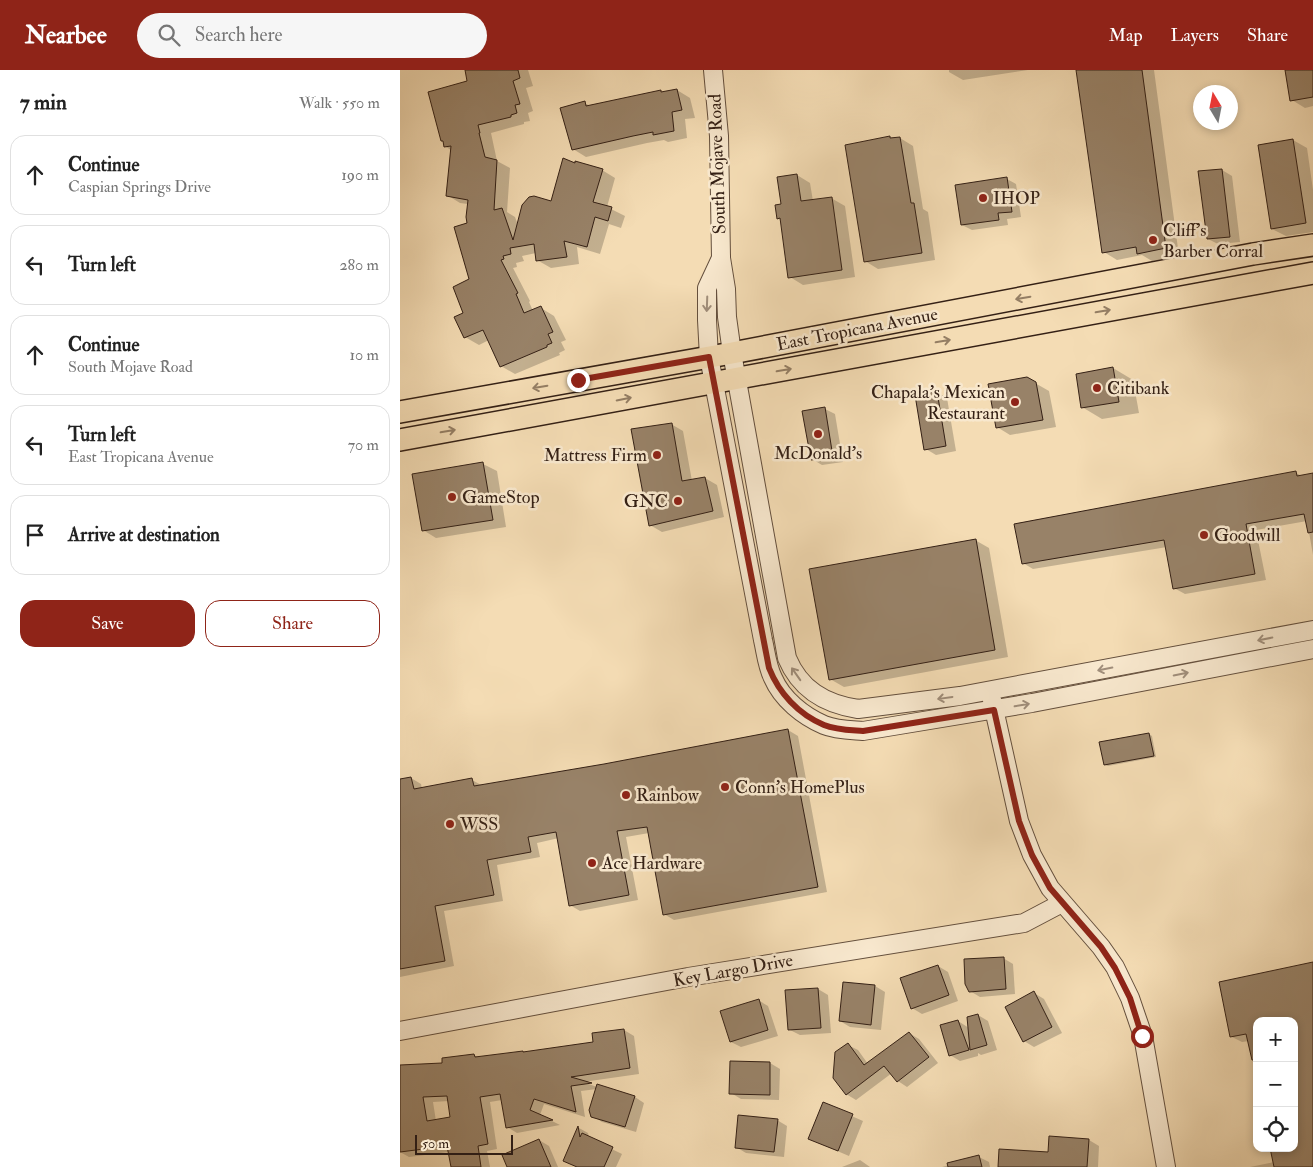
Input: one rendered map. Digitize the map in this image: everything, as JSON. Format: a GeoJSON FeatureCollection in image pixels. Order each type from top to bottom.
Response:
{"type":"FeatureCollection","features":[{"type":"Feature","properties":{"kind":"main road","name":"East Tropicana Avenue"},"geometry":{"type":"LineString","coordinates":[[400,412],[732,353],[1253,254],[1313,245]]}},
{"type":"Feature","properties":{"kind":"main road","name":"East Tropicana Avenue"},"geometry":{"type":"LineString","coordinates":[[400,440],[1313,273]]}},
{"type":"Feature","properties":{"kind":"main road"},"geometry":{"type":"LineString","coordinates":[[973,335],[976,329],[984,324],[1076,300],[1087,294],[1094,285]]}},
{"type":"Feature","properties":{"kind":"main road"},"geometry":{"type":"LineString","coordinates":[[400,421],[439,405]]}},
{"type":"Feature","properties":{"kind":"street","name":"South Mojave Road"},"geometry":{"type":"LineString","coordinates":[[712,70],[719,136],[721,258],[732,353],[787,658],[793,672],[807,688],[825,699],[845,707],[858,709],[960,696],[1313,630]]}},
{"type":"Feature","properties":{"kind":"street","name":"South Mojave Road"},"geometry":{"type":"LineString","coordinates":[[721,258],[708,288],[709,357],[769,668],[774,680],[791,704],[825,726],[842,730],[863,731],[994,710],[1313,649]]}},
{"type":"Feature","properties":{"kind":"street"},"geometry":{"type":"LineString","coordinates":[[990,690],[1019,821],[1032,855],[1050,888],[1101,947],[1115,968],[1130,998],[1142,1036],[1166,1167]]}},
{"type":"Feature","properties":{"kind":"street","name":"Key Largo Drive"},"geometry":{"type":"LineString","coordinates":[[400,1031],[688,976],[1024,923],[1062,903]]}},
{"type":"Feature","properties":{"kind":"building"},"geometry":{"type":"Polygon","coordinates":[[[465,70],[518,70],[520,78],[513,81],[520,104],[515,105],[517,113],[511,115],[511,117],[478,125],[485,157],[497,160],[494,210],[502,208],[513,240],[522,205],[529,197],[534,196],[551,201],[563,158],[575,163],[575,161],[603,169],[593,202],[612,207],[608,221],[595,217],[587,247],[564,241],[567,257],[536,261],[534,244],[510,248],[511,254],[503,256],[504,259],[501,260],[518,293],[516,294],[524,313],[541,306],[553,332],[548,334],[552,343],[547,345],[547,347],[500,367],[483,330],[464,338],[454,317],[463,313],[453,287],[469,279],[454,227],[467,223],[468,200],[446,196],[451,146],[444,147],[443,141],[441,141],[428,92],[467,81],[465,70]]]}},
{"type":"Feature","properties":{"kind":"building"},"geometry":{"type":"Polygon","coordinates":[[[1076,70],[1142,70],[1166,248],[1137,254],[1136,247],[1102,253],[1076,70]]]}},
{"type":"Feature","properties":{"kind":"building"},"geometry":{"type":"Polygon","coordinates":[[[1285,70],[1313,70],[1313,97],[1290,101],[1285,70]]]}},
{"type":"Feature","properties":{"kind":"building"},"geometry":{"type":"Polygon","coordinates":[[[677,89],[682,110],[672,112],[674,131],[653,135],[653,132],[572,150],[560,108],[585,101],[586,106],[661,90],[661,92],[677,89]]]}},
{"type":"Feature","properties":{"kind":"building"},"geometry":{"type":"Polygon","coordinates":[[[890,136],[890,138],[900,137],[922,253],[864,262],[845,145],[890,136]]]}},
{"type":"Feature","properties":{"kind":"building"},"geometry":{"type":"Polygon","coordinates":[[[1293,139],[1306,223],[1271,229],[1258,145],[1293,139]]]}},
{"type":"Feature","properties":{"kind":"building"},"geometry":{"type":"Polygon","coordinates":[[[1222,169],[1230,237],[1207,239],[1198,171],[1222,169]]]}},
{"type":"Feature","properties":{"kind":"building"},"geometry":{"type":"Polygon","coordinates":[[[797,174],[801,201],[832,197],[842,270],[788,278],[780,218],[777,219],[775,205],[781,204],[777,177],[797,174]]]}},
{"type":"Feature","properties":{"kind":"building","name":"IHOP"},"geometry":{"type":"Polygon","coordinates":[[[1007,177],[1012,212],[998,213],[999,220],[961,225],[955,185],[1007,177]]]}},
{"type":"Feature","properties":{"kind":"building","name":"Citibank"},"geometry":{"type":"Polygon","coordinates":[[[1113,367],[1119,402],[1081,408],[1076,374],[1113,367]]]}},
{"type":"Feature","properties":{"kind":"building","name":"Chapala's Mexican Restaurant"},"geometry":{"type":"Polygon","coordinates":[[[1027,377],[1036,382],[1043,420],[996,428],[988,384],[1027,377]]]}},
{"type":"Feature","properties":{"kind":"building"},"geometry":{"type":"Polygon","coordinates":[[[937,391],[946,446],[924,450],[915,395],[937,391]]]}},
{"type":"Feature","properties":{"kind":"building","name":"McDonald's"},"geometry":{"type":"Polygon","coordinates":[[[825,407],[833,457],[811,460],[802,411],[825,407]]]}},
{"type":"Feature","properties":{"kind":"building"},"geometry":{"type":"Polygon","coordinates":[[[672,423],[682,481],[705,477],[713,511],[649,526],[631,429],[672,423]]]}},
{"type":"Feature","properties":{"kind":"building","name":"GameStop"},"geometry":{"type":"Polygon","coordinates":[[[483,462],[493,520],[422,531],[412,474],[483,462]]]}},
{"type":"Feature","properties":{"kind":"building"},"geometry":{"type":"Polygon","coordinates":[[[1296,471],[1297,476],[1313,473],[1313,532],[1308,533],[1304,514],[1246,524],[1255,574],[1173,589],[1164,540],[1022,564],[1014,524],[1296,471]]]}},
{"type":"Feature","properties":{"kind":"building"},"geometry":{"type":"Polygon","coordinates":[[[976,539],[995,650],[829,680],[809,569],[976,539]]]}},
{"type":"Feature","properties":{"kind":"building"},"geometry":{"type":"Polygon","coordinates":[[[788,729],[818,887],[663,915],[647,827],[617,831],[629,895],[569,906],[556,832],[528,837],[531,852],[487,860],[494,895],[435,906],[445,961],[400,969],[400,779],[411,777],[414,789],[472,778],[474,786],[604,764],[788,729]]]}},
{"type":"Feature","properties":{"kind":"building"},"geometry":{"type":"Polygon","coordinates":[[[1149,733],[1154,756],[1104,765],[1099,742],[1149,733]]]}},
{"type":"Feature","properties":{"kind":"building"},"geometry":{"type":"Polygon","coordinates":[[[1004,957],[1006,989],[969,992],[965,984],[964,959],[1004,957]]]}},
{"type":"Feature","properties":{"kind":"building"},"geometry":{"type":"Polygon","coordinates":[[[1313,962],[1313,1167],[1274,1167],[1271,1152],[1298,1152],[1298,1017],[1253,1017],[1252,1060],[1246,1034],[1230,1037],[1219,982],[1313,962]]]}},
{"type":"Feature","properties":{"kind":"building"},"geometry":{"type":"Polygon","coordinates":[[[938,965],[949,995],[911,1009],[900,978],[938,965]]]}},
{"type":"Feature","properties":{"kind":"building"},"geometry":{"type":"Polygon","coordinates":[[[843,982],[875,985],[871,1025],[839,1021],[843,982]]]}},
{"type":"Feature","properties":{"kind":"building"},"geometry":{"type":"Polygon","coordinates":[[[818,988],[821,1028],[788,1030],[785,990],[818,988]]]}},
{"type":"Feature","properties":{"kind":"building"},"geometry":{"type":"Polygon","coordinates":[[[1034,991],[1052,1027],[1023,1042],[1005,1007],[1034,991]]]}},
{"type":"Feature","properties":{"kind":"building"},"geometry":{"type":"Polygon","coordinates":[[[759,999],[768,1030],[730,1042],[720,1011],[759,999]]]}},
{"type":"Feature","properties":{"kind":"building"},"geometry":{"type":"Polygon","coordinates":[[[978,1014],[987,1045],[970,1050],[967,1017],[978,1014]]]}},
{"type":"Feature","properties":{"kind":"building"},"geometry":{"type":"Polygon","coordinates":[[[958,1020],[969,1050],[949,1056],[940,1025],[958,1020]]]}},
{"type":"Feature","properties":{"kind":"building"},"geometry":{"type":"Polygon","coordinates":[[[624,1029],[630,1068],[571,1077],[592,1083],[571,1086],[576,1112],[534,1099],[530,1110],[553,1120],[506,1128],[500,1094],[480,1097],[488,1144],[478,1146],[481,1167],[451,1167],[447,1146],[400,1152],[400,1065],[442,1063],[442,1058],[474,1054],[475,1057],[523,1052],[593,1042],[592,1033],[624,1029]],[[447,1096],[423,1097],[427,1121],[450,1117],[447,1096]]]}},
{"type":"Feature","properties":{"kind":"building"},"geometry":{"type":"Polygon","coordinates":[[[909,1032],[929,1057],[897,1082],[884,1066],[846,1095],[833,1078],[835,1052],[848,1043],[864,1065],[909,1032]]]}},
{"type":"Feature","properties":{"kind":"building"},"geometry":{"type":"Polygon","coordinates":[[[730,1061],[770,1062],[770,1095],[729,1094],[730,1061]]]}},
{"type":"Feature","properties":{"kind":"building"},"geometry":{"type":"Polygon","coordinates":[[[597,1084],[635,1096],[625,1127],[591,1117],[589,1110],[597,1084]]]}},
{"type":"Feature","properties":{"kind":"building"},"geometry":{"type":"Polygon","coordinates":[[[823,1102],[853,1114],[838,1151],[808,1139],[823,1102]]]}},
{"type":"Feature","properties":{"kind":"building"},"geometry":{"type":"Polygon","coordinates":[[[738,1115],[778,1119],[774,1152],[735,1148],[738,1115]]]}},
{"type":"Feature","properties":{"kind":"building"},"geometry":{"type":"Polygon","coordinates":[[[578,1126],[580,1137],[582,1133],[613,1147],[604,1167],[577,1167],[563,1161],[578,1126]]]}},
{"type":"Feature","properties":{"kind":"building"},"geometry":{"type":"Polygon","coordinates":[[[1049,1136],[1089,1139],[1087,1167],[998,1167],[999,1149],[1048,1152],[1049,1136]]]}},
{"type":"Feature","properties":{"kind":"building"},"geometry":{"type":"Polygon","coordinates":[[[539,1139],[551,1167],[507,1167],[502,1155],[539,1139]]]}},
{"type":"Feature","properties":{"kind":"building"},"geometry":{"type":"Polygon","coordinates":[[[979,1155],[982,1167],[948,1167],[947,1163],[979,1155]]]}},
{"type":"Feature","properties":{"kind":"place","name":"IHOP"},"geometry":{"type":"Point","coordinates":[983,198]}},
{"type":"Feature","properties":{"kind":"place","name":"Cliff's Barber Corral"},"geometry":{"type":"Point","coordinates":[1153,240]}},
{"type":"Feature","properties":{"kind":"place","name":"Citibank"},"geometry":{"type":"Point","coordinates":[1097,388]}},
{"type":"Feature","properties":{"kind":"place","name":"Chapala's Mexican Restaurant"},"geometry":{"type":"Point","coordinates":[1015,402]}},
{"type":"Feature","properties":{"kind":"place","name":"McDonald's"},"geometry":{"type":"Point","coordinates":[818,434]}},
{"type":"Feature","properties":{"kind":"place","name":"Mattress Firm"},"geometry":{"type":"Point","coordinates":[657,455]}},
{"type":"Feature","properties":{"kind":"place","name":"GameStop"},"geometry":{"type":"Point","coordinates":[452,497]}},
{"type":"Feature","properties":{"kind":"place","name":"GNC"},"geometry":{"type":"Point","coordinates":[678,501]}},
{"type":"Feature","properties":{"kind":"place","name":"Goodwill"},"geometry":{"type":"Point","coordinates":[1204,535]}},
{"type":"Feature","properties":{"kind":"place","name":"Conn's HomePlus"},"geometry":{"type":"Point","coordinates":[725,787]}},
{"type":"Feature","properties":{"kind":"place","name":"Rainbow"},"geometry":{"type":"Point","coordinates":[626,795]}},
{"type":"Feature","properties":{"kind":"place","name":"WSS"},"geometry":{"type":"Point","coordinates":[450,824]}},
{"type":"Feature","properties":{"kind":"place","name":"Ace Hardware"},"geometry":{"type":"Point","coordinates":[592,863]}},
{"type":"Feature","properties":{"kind":"route"},"geometry":{"type":"LineString","coordinates":[[578,380],[709,357],[769,668],[774,680],[791,704],[825,726],[842,730],[863,731],[994,710],[1019,821],[1032,855],[1050,888],[1101,947],[1115,968],[1130,998],[1142,1036]]}}]}
